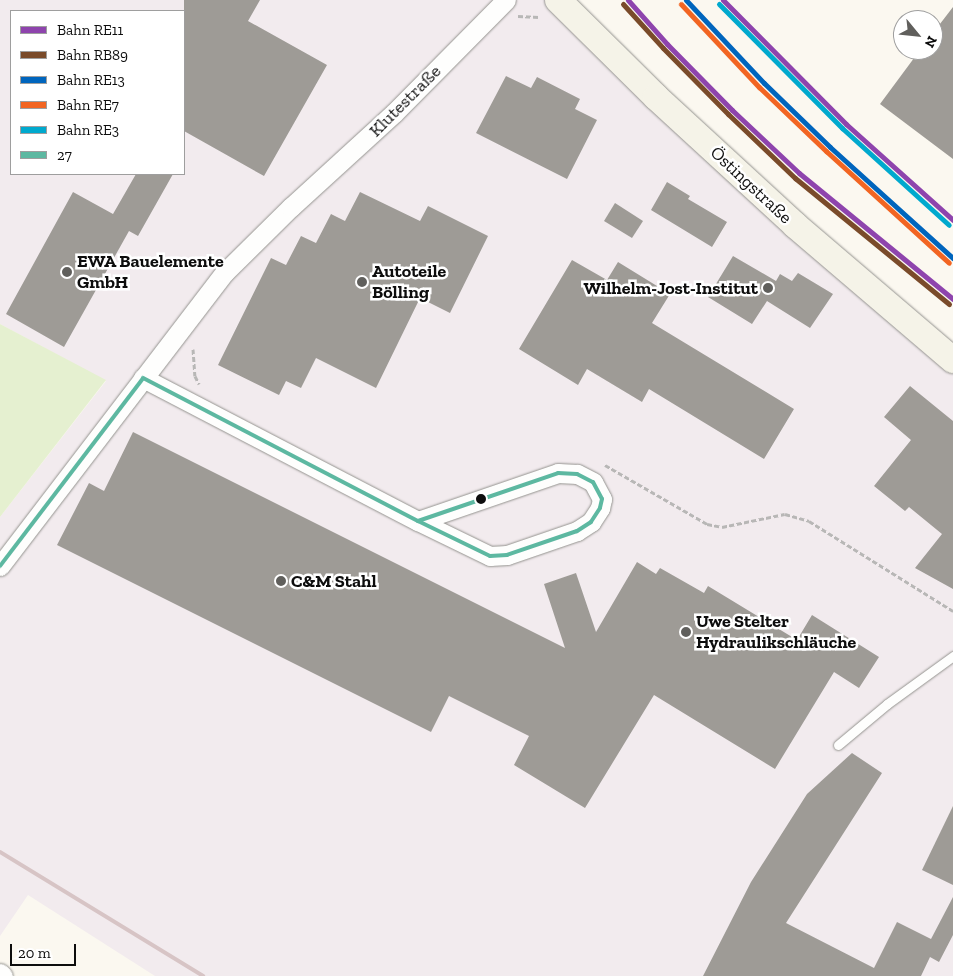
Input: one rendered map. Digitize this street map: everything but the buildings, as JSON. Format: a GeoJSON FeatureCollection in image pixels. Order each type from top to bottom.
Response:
{"type":"FeatureCollection","features":[{"type":"Feature","properties":{"kind":"street","name":"Klutestraße"},"geometry":{"type":"LineString","coordinates":[[0,566],[225,272],[291,207],[394,113],[506,0]]}},
{"type":"Feature","properties":{"kind":"street","name":"Östingstraße"},"geometry":{"type":"LineString","coordinates":[[558,0],[656,96],[795,226],[953,360]]}},
{"type":"Feature","properties":{"kind":"street"},"geometry":{"type":"LineString","coordinates":[[142,378],[418,521],[490,556],[507,555],[577,531],[591,522],[600,508],[602,499],[593,482],[578,474],[558,473],[418,521]]}},
{"type":"Feature","properties":{"kind":"street"},"geometry":{"type":"LineString","coordinates":[[0,973],[3,976]]}},
{"type":"Feature","properties":{"kind":"lane"},"geometry":{"type":"LineString","coordinates":[[838,745],[886,704],[953,656]]}},
{"type":"Feature","properties":{"kind":"shaded area"},"geometry":{"type":"Polygon","coordinates":[[[0,0],[551,0],[953,364],[953,976],[155,976],[28,895],[0,936],[0,517],[106,381],[0,324],[0,0]]]}},
{"type":"Feature","properties":{"kind":"green space"},"geometry":{"type":"Polygon","coordinates":[[[0,324],[106,380],[0,517],[0,324]]]}},
{"type":"Feature","properties":{"kind":"railway"},"geometry":{"type":"LineString","coordinates":[[0,852],[203,976]]}},
{"type":"Feature","properties":{"kind":"rail line","name":"RE11"},"geometry":{"type":"LineString","coordinates":[[628,0],[667,44],[732,110],[799,173],[953,299]]}},
{"type":"Feature","properties":{"kind":"rail line","name":"RE13"},"geometry":{"type":"LineString","coordinates":[[686,0],[764,83],[830,147],[953,258]]}},
{"type":"Feature","properties":{"kind":"rail line","name":"RE11"},"geometry":{"type":"LineString","coordinates":[[723,0],[846,124],[953,220]]}},
{"type":"Feature","properties":{"kind":"rail line","name":"RB89"},"geometry":{"type":"LineString","coordinates":[[623,4],[728,114],[795,178],[949,304]]}},
{"type":"Feature","properties":{"kind":"rail line","name":"RE7"},"geometry":{"type":"LineString","coordinates":[[681,4],[759,87],[949,263]]}},
{"type":"Feature","properties":{"kind":"rail line","name":"RE3"},"geometry":{"type":"LineString","coordinates":[[719,4],[842,128],[949,225]]}},
{"type":"Feature","properties":{"kind":"transit line","name":"27"},"geometry":{"type":"LineString","coordinates":[[143,378],[418,521]]}},
{"type":"Feature","properties":{"kind":"transit line","name":"27"},"geometry":{"type":"LineString","coordinates":[[0,566],[143,378]]}},
{"type":"Feature","properties":{"kind":"transit line","name":"27"},"geometry":{"type":"LineString","coordinates":[[558,473],[577,474],[593,482],[602,499],[600,508],[591,522],[577,531],[507,555],[490,556],[418,521],[558,473]]}},
{"type":"Feature","properties":{"kind":"place","name":"EWA Bauelemente GmbH"},"geometry":{"type":"Point","coordinates":[67,272]}},
{"type":"Feature","properties":{"kind":"place","name":"Autoteile Bölling"},"geometry":{"type":"Point","coordinates":[362,282]}},
{"type":"Feature","properties":{"kind":"place","name":"Wilhelm-Jost-Institut"},"geometry":{"type":"Point","coordinates":[768,288]}},
{"type":"Feature","properties":{"kind":"place","name":"C&M Stahl"},"geometry":{"type":"Point","coordinates":[281,581]}},
{"type":"Feature","properties":{"kind":"place","name":"Uwe Stelter Hydraulikschläuche"},"geometry":{"type":"Point","coordinates":[686,632]}}]}
